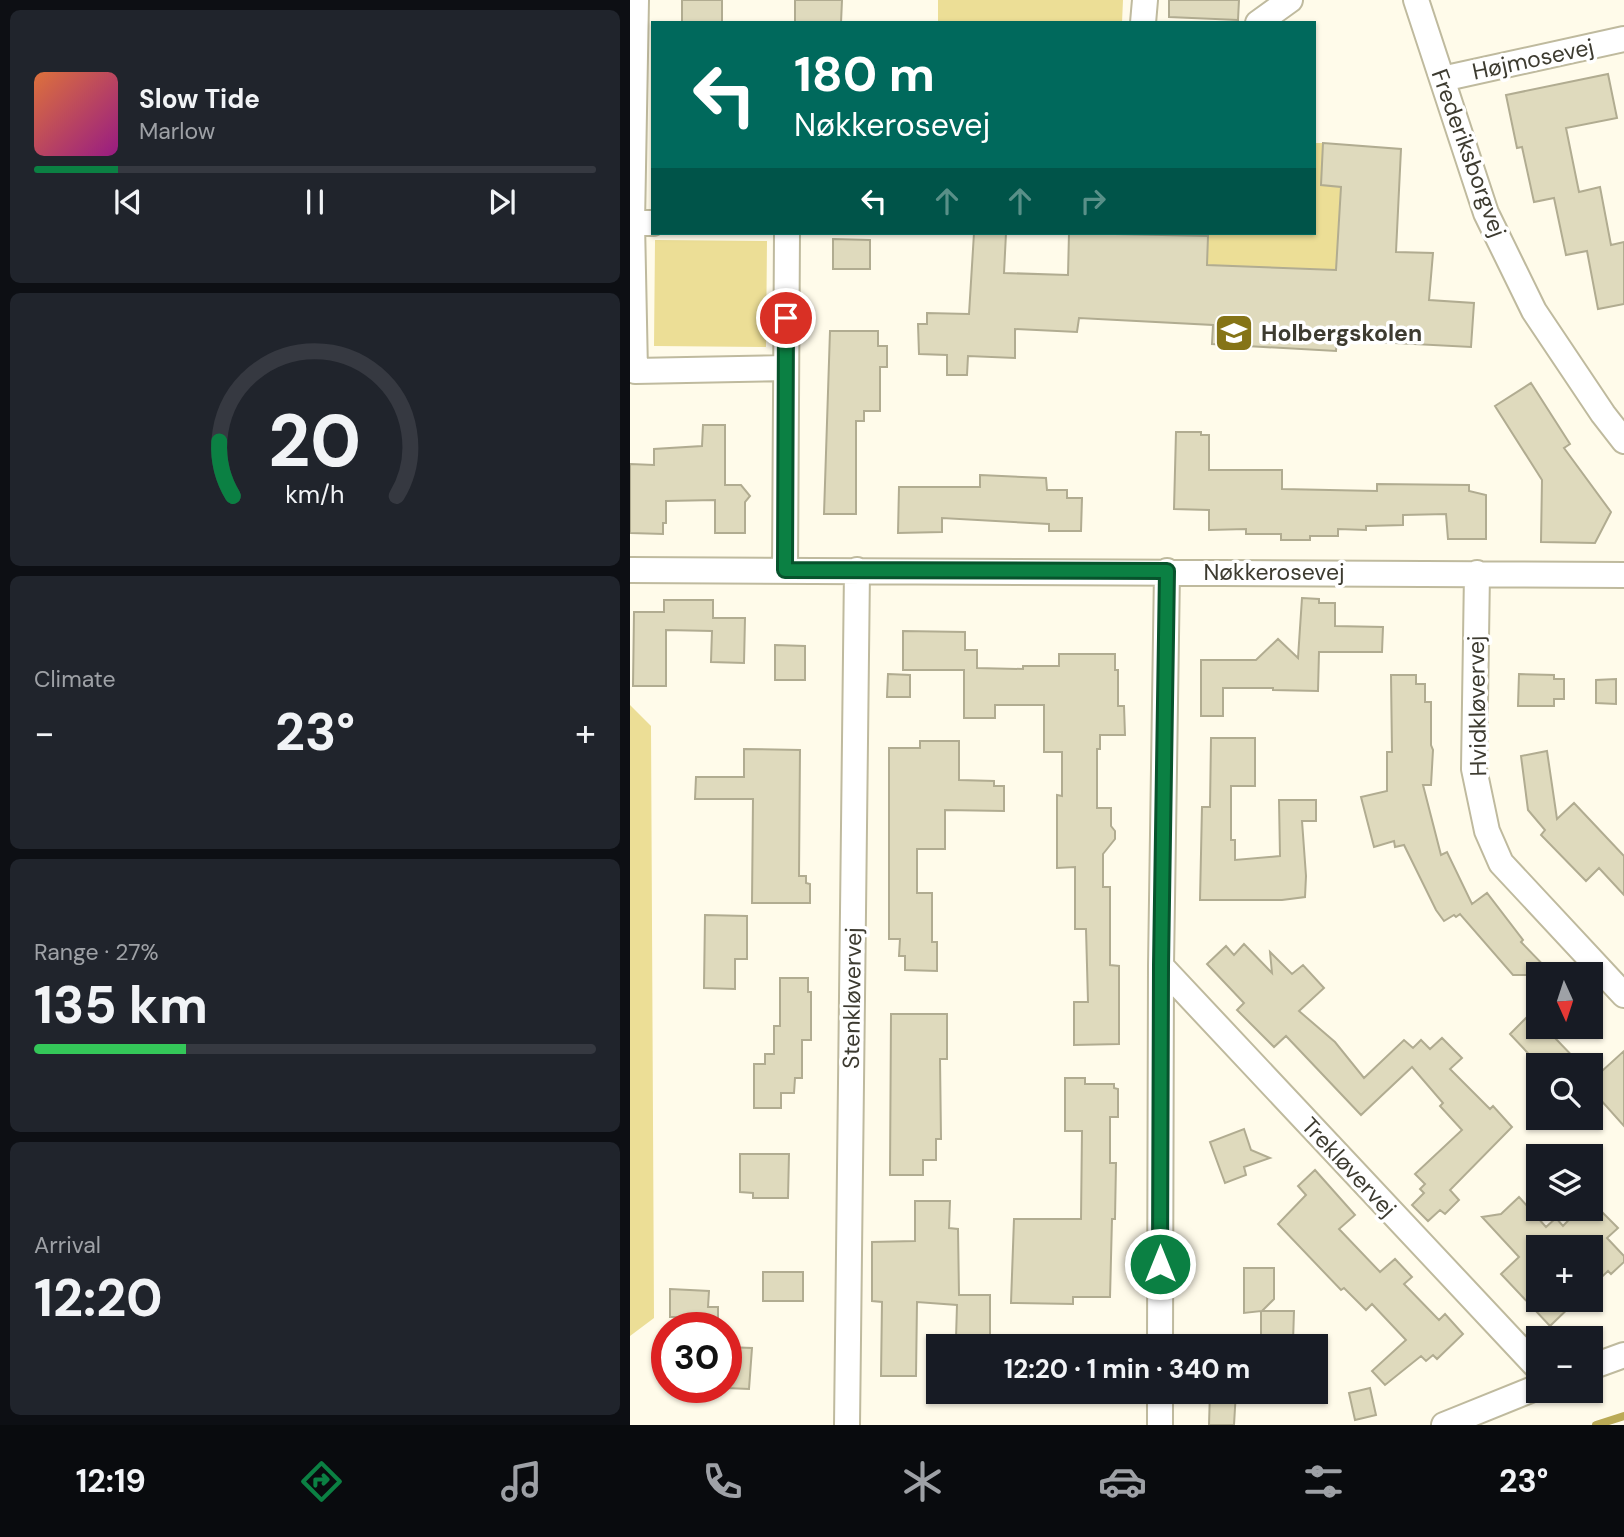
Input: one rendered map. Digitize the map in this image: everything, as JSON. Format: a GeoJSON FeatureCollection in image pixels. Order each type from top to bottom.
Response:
{"type":"FeatureCollection","features":[{"type":"Feature","properties":{"kind":"street"},"geometry":{"type":"LineString","coordinates":[[636,0],[642,223],[635,371],[786,369]]}},
{"type":"Feature","properties":{"kind":"street"},"geometry":{"type":"LineString","coordinates":[[1143,21],[1145,0]]}},
{"type":"Feature","properties":{"kind":"street"},"geometry":{"type":"LineString","coordinates":[[1261,21],[1290,0]]}},
{"type":"Feature","properties":{"kind":"street","name":"Frederiksborgvej"},"geometry":{"type":"LineString","coordinates":[[1416,0],[1486,212],[1534,311],[1613,412],[1624,441]]}},
{"type":"Feature","properties":{"kind":"street","name":"Højmosevej"},"geometry":{"type":"LineString","coordinates":[[1442,79],[1624,39]]}},
{"type":"Feature","properties":{"kind":"street"},"geometry":{"type":"LineString","coordinates":[[785,570],[787,235]]}},
{"type":"Feature","properties":{"kind":"street","name":"Nøkkerosevej"},"geometry":{"type":"LineString","coordinates":[[630,570],[1624,575]]}},
{"type":"Feature","properties":{"kind":"street","name":"Stenkløvervej"},"geometry":{"type":"LineString","coordinates":[[847,1425],[857,570]]}},
{"type":"Feature","properties":{"kind":"street"},"geometry":{"type":"LineString","coordinates":[[1160,1334],[1161,966],[1167,571]]}},
{"type":"Feature","properties":{"kind":"street","name":"Hvidkløvervej"},"geometry":{"type":"LineString","coordinates":[[1477,573],[1474,769],[1487,831],[1501,863],[1624,995]]}},
{"type":"Feature","properties":{"kind":"street","name":"Trekløvervej"},"geometry":{"type":"LineString","coordinates":[[1161,966],[1526,1355]]}},
{"type":"Feature","properties":{"kind":"street"},"geometry":{"type":"LineString","coordinates":[[1603,1363],[1624,1355]]}},
{"type":"Feature","properties":{"kind":"street"},"geometry":{"type":"LineString","coordinates":[[1444,1425],[1526,1392]]}},
{"type":"Feature","properties":{"kind":"street"},"geometry":{"type":"LineString","coordinates":[[1160,1404],[1160,1425]]}},
{"type":"Feature","properties":{"kind":"shaded area"},"geometry":{"type":"Polygon","coordinates":[[[938,0],[1123,0],[1122,21],[938,21],[938,0]]]}},
{"type":"Feature","properties":{"kind":"shaded area"},"geometry":{"type":"Polygon","coordinates":[[[1316,143],[1323,143],[1321,185],[1341,187],[1336,270],[1207,265],[1208,236],[1190,235],[1316,235],[1316,143]]]}},
{"type":"Feature","properties":{"kind":"shaded area"},"geometry":{"type":"Polygon","coordinates":[[[655,240],[767,241],[766,347],[654,346],[655,240]]]}},
{"type":"Feature","properties":{"kind":"shaded area"},"geometry":{"type":"Polygon","coordinates":[[[630,705],[651,726],[654,1312],[651,1312],[651,1320],[630,1336],[630,705]]]}},
{"type":"Feature","properties":{"kind":"building"},"geometry":{"type":"Polygon","coordinates":[[[682,0],[722,0],[722,21],[682,21],[682,0]]]}},
{"type":"Feature","properties":{"kind":"building"},"geometry":{"type":"Polygon","coordinates":[[[795,0],[842,0],[841,21],[795,21],[795,0]]]}},
{"type":"Feature","properties":{"kind":"building"},"geometry":{"type":"Polygon","coordinates":[[[1169,0],[1239,0],[1238,20],[1169,17],[1169,0]]]}},
{"type":"Feature","properties":{"kind":"building"},"geometry":{"type":"Polygon","coordinates":[[[1608,74],[1617,118],[1566,128],[1579,192],[1600,187],[1611,245],[1624,242],[1624,304],[1598,309],[1587,251],[1566,255],[1554,198],[1534,202],[1522,147],[1517,148],[1506,95],[1608,74]]]}},
{"type":"Feature","properties":{"kind":"building"},"geometry":{"type":"Polygon","coordinates":[[[1323,143],[1401,149],[1396,252],[1433,253],[1429,300],[1474,303],[1471,347],[1337,340],[1336,351],[1212,344],[1213,325],[1079,318],[1077,332],[1015,329],[1015,358],[968,356],[967,375],[947,375],[947,355],[919,354],[918,324],[927,324],[927,313],[969,314],[974,235],[1006,235],[1004,273],[1068,275],[1069,235],[1208,236],[1207,265],[1336,270],[1341,187],[1321,185],[1323,143]]]}},
{"type":"Feature","properties":{"kind":"building"},"geometry":{"type":"Polygon","coordinates":[[[833,239],[870,240],[870,269],[833,269],[833,239]]]}},
{"type":"Feature","properties":{"kind":"building"},"geometry":{"type":"Polygon","coordinates":[[[830,331],[878,331],[878,346],[887,346],[887,367],[880,367],[880,411],[864,411],[864,421],[856,421],[856,514],[824,514],[830,331]]]}},
{"type":"Feature","properties":{"kind":"building"},"geometry":{"type":"Polygon","coordinates":[[[1531,383],[1570,444],[1564,448],[1611,512],[1595,543],[1541,542],[1542,480],[1495,406],[1531,383]]]}},
{"type":"Feature","properties":{"kind":"building"},"geometry":{"type":"Polygon","coordinates":[[[703,425],[725,425],[725,485],[741,485],[750,496],[745,502],[745,533],[715,533],[715,500],[666,501],[663,534],[630,533],[630,464],[654,465],[654,449],[702,446],[703,425]]]}},
{"type":"Feature","properties":{"kind":"building"},"geometry":{"type":"Polygon","coordinates":[[[1176,432],[1201,432],[1201,435],[1209,435],[1209,470],[1282,470],[1282,489],[1377,491],[1377,484],[1469,485],[1469,491],[1486,495],[1486,539],[1448,539],[1446,514],[1403,515],[1403,525],[1366,526],[1366,530],[1338,529],[1338,536],[1310,536],[1310,540],[1281,540],[1281,534],[1246,534],[1246,529],[1209,530],[1209,510],[1174,509],[1176,432]]]}},
{"type":"Feature","properties":{"kind":"building"},"geometry":{"type":"Polygon","coordinates":[[[980,475],[1046,478],[1047,490],[1067,490],[1067,498],[1082,498],[1081,531],[1049,531],[1049,524],[942,518],[942,532],[898,533],[899,487],[980,487],[980,475]]]}},
{"type":"Feature","properties":{"kind":"building"},"geometry":{"type":"Polygon","coordinates":[[[1302,598],[1319,599],[1319,603],[1335,603],[1335,626],[1383,627],[1382,652],[1319,652],[1318,691],[1223,688],[1223,716],[1201,716],[1201,660],[1256,660],[1278,639],[1298,658],[1302,598]]]}},
{"type":"Feature","properties":{"kind":"building"},"geometry":{"type":"Polygon","coordinates":[[[664,600],[713,600],[713,618],[745,618],[744,663],[711,662],[712,631],[666,630],[666,686],[633,686],[634,612],[664,612],[664,600]]]}},
{"type":"Feature","properties":{"kind":"building"},"geometry":{"type":"Polygon","coordinates":[[[903,631],[965,632],[965,650],[977,650],[977,668],[1023,669],[1023,666],[1059,666],[1059,654],[1115,654],[1118,706],[1124,706],[1125,735],[1100,735],[1100,749],[1097,749],[1097,808],[1111,808],[1111,826],[1115,831],[1115,839],[1103,854],[1103,887],[1110,887],[1110,965],[1119,966],[1119,1044],[1074,1045],[1074,1002],[1088,1002],[1086,929],[1075,929],[1075,867],[1057,868],[1057,795],[1062,796],[1062,752],[1044,752],[1044,705],[995,705],[995,718],[964,718],[964,670],[903,670],[903,631]]]}},
{"type":"Feature","properties":{"kind":"building"},"geometry":{"type":"Polygon","coordinates":[[[775,645],[805,646],[805,680],[775,680],[775,645]]]}},
{"type":"Feature","properties":{"kind":"building"},"geometry":{"type":"Polygon","coordinates":[[[888,674],[910,675],[910,697],[887,697],[888,674]]]}},
{"type":"Feature","properties":{"kind":"building"},"geometry":{"type":"Polygon","coordinates":[[[1519,674],[1554,675],[1554,679],[1564,679],[1564,699],[1554,699],[1554,706],[1518,706],[1519,674]]]}},
{"type":"Feature","properties":{"kind":"building"},"geometry":{"type":"Polygon","coordinates":[[[1391,675],[1416,675],[1416,684],[1425,684],[1425,702],[1431,702],[1431,785],[1423,785],[1441,855],[1447,852],[1472,904],[1487,893],[1523,940],[1521,942],[1540,962],[1526,962],[1526,975],[1513,975],[1460,914],[1444,921],[1404,845],[1395,847],[1394,841],[1374,847],[1361,797],[1387,791],[1387,752],[1392,752],[1391,675]]]}},
{"type":"Feature","properties":{"kind":"building"},"geometry":{"type":"Polygon","coordinates":[[[1616,679],[1616,704],[1596,703],[1596,680],[1616,679]]]}},
{"type":"Feature","properties":{"kind":"building"},"geometry":{"type":"Polygon","coordinates":[[[1211,738],[1255,738],[1255,786],[1231,786],[1231,840],[1235,840],[1235,860],[1280,856],[1279,800],[1316,800],[1316,821],[1302,821],[1305,897],[1282,900],[1200,900],[1202,807],[1210,807],[1211,738]]]}},
{"type":"Feature","properties":{"kind":"building"},"geometry":{"type":"Polygon","coordinates":[[[920,741],[959,741],[959,780],[994,781],[994,786],[1004,786],[1004,811],[945,810],[945,849],[917,849],[917,893],[932,893],[932,942],[937,942],[937,971],[905,970],[905,956],[899,956],[900,939],[889,939],[889,748],[920,748],[920,741]]]}},
{"type":"Feature","properties":{"kind":"building"},"geometry":{"type":"Polygon","coordinates":[[[744,749],[800,750],[799,876],[806,876],[806,883],[810,884],[810,903],[752,903],[753,799],[695,799],[696,777],[744,777],[744,749]]]}},
{"type":"Feature","properties":{"kind":"building"},"geometry":{"type":"Polygon","coordinates":[[[1547,751],[1557,819],[1574,803],[1624,856],[1624,895],[1599,868],[1586,881],[1541,835],[1545,830],[1528,810],[1521,756],[1547,751]]]}},
{"type":"Feature","properties":{"kind":"building"},"geometry":{"type":"Polygon","coordinates":[[[705,915],[747,916],[747,959],[735,959],[735,989],[704,988],[705,915]]]}},
{"type":"Feature","properties":{"kind":"building"},"geometry":{"type":"Polygon","coordinates":[[[1244,944],[1272,973],[1270,952],[1292,974],[1303,965],[1324,988],[1299,1011],[1335,1042],[1364,1078],[1404,1040],[1413,1048],[1421,1040],[1430,1049],[1442,1038],[1462,1058],[1450,1069],[1490,1109],[1493,1106],[1512,1127],[1450,1190],[1459,1200],[1445,1214],[1440,1210],[1428,1221],[1412,1205],[1424,1193],[1420,1189],[1425,1184],[1415,1174],[1462,1130],[1440,1106],[1443,1103],[1412,1067],[1361,1115],[1286,1036],[1274,1047],[1237,1010],[1244,1003],[1207,964],[1226,946],[1234,955],[1244,944]]]}},
{"type":"Feature","properties":{"kind":"building"},"geometry":{"type":"Polygon","coordinates":[[[780,978],[808,978],[808,992],[811,992],[811,1040],[802,1040],[802,1078],[795,1078],[794,1093],[781,1093],[781,1108],[754,1108],[754,1064],[765,1064],[765,1054],[774,1054],[774,1026],[780,1026],[780,978]]]}},
{"type":"Feature","properties":{"kind":"building"},"geometry":{"type":"Polygon","coordinates":[[[891,1014],[947,1014],[947,1059],[940,1059],[941,1139],[936,1139],[936,1160],[923,1160],[923,1175],[890,1175],[891,1014]]]}},
{"type":"Feature","properties":{"kind":"building"},"geometry":{"type":"Polygon","coordinates":[[[1526,1018],[1526,1040],[1557,1040],[1569,1053],[1528,1053],[1510,1034],[1526,1018]]]}},
{"type":"Feature","properties":{"kind":"building"},"geometry":{"type":"Polygon","coordinates":[[[1624,1051],[1624,1126],[1603,1102],[1603,1070],[1624,1051]]]}},
{"type":"Feature","properties":{"kind":"building"},"geometry":{"type":"Polygon","coordinates":[[[1065,1078],[1085,1078],[1085,1084],[1114,1084],[1114,1088],[1118,1089],[1118,1117],[1110,1117],[1110,1163],[1116,1163],[1110,1297],[1073,1297],[1073,1304],[1011,1303],[1014,1219],[1081,1219],[1082,1131],[1065,1131],[1065,1078]]]}},
{"type":"Feature","properties":{"kind":"building"},"geometry":{"type":"Polygon","coordinates":[[[1244,1129],[1251,1150],[1270,1158],[1244,1167],[1246,1175],[1225,1183],[1210,1142],[1244,1129]]]}},
{"type":"Feature","properties":{"kind":"building"},"geometry":{"type":"Polygon","coordinates":[[[740,1154],[789,1154],[788,1198],[753,1198],[753,1193],[740,1192],[740,1154]]]}},
{"type":"Feature","properties":{"kind":"building"},"geometry":{"type":"Polygon","coordinates":[[[1315,1170],[1355,1215],[1339,1229],[1380,1272],[1395,1259],[1412,1277],[1404,1284],[1439,1320],[1445,1314],[1463,1334],[1437,1359],[1433,1355],[1426,1361],[1421,1356],[1385,1385],[1372,1371],[1406,1340],[1372,1304],[1366,1310],[1344,1288],[1341,1290],[1278,1224],[1306,1195],[1298,1186],[1315,1170]]]}},
{"type":"Feature","properties":{"kind":"building"},"geometry":{"type":"Polygon","coordinates":[[[1519,1197],[1526,1205],[1526,1221],[1541,1221],[1546,1227],[1553,1221],[1559,1221],[1563,1226],[1568,1221],[1603,1221],[1603,1213],[1618,1228],[1607,1238],[1624,1256],[1624,1262],[1611,1274],[1608,1271],[1603,1276],[1603,1235],[1526,1235],[1526,1301],[1501,1274],[1519,1257],[1482,1217],[1501,1214],[1519,1197]]]}},
{"type":"Feature","properties":{"kind":"building"},"geometry":{"type":"Polygon","coordinates":[[[915,1201],[950,1201],[949,1228],[958,1229],[959,1295],[990,1295],[990,1334],[956,1334],[957,1305],[917,1302],[916,1376],[881,1376],[882,1302],[872,1301],[872,1242],[915,1241],[915,1201]]]}},
{"type":"Feature","properties":{"kind":"building"},"geometry":{"type":"Polygon","coordinates":[[[1244,1268],[1274,1268],[1274,1299],[1262,1311],[1294,1311],[1293,1334],[1261,1334],[1261,1311],[1244,1313],[1244,1268]]]}},
{"type":"Feature","properties":{"kind":"building"},"geometry":{"type":"Polygon","coordinates":[[[763,1272],[803,1272],[803,1301],[763,1301],[763,1272]]]}},
{"type":"Feature","properties":{"kind":"building"},"geometry":{"type":"Polygon","coordinates":[[[670,1289],[709,1291],[708,1307],[718,1307],[718,1312],[670,1312],[670,1289]]]}},
{"type":"Feature","properties":{"kind":"building"},"geometry":{"type":"Polygon","coordinates":[[[1537,1312],[1565,1312],[1550,1326],[1537,1312]]]}},
{"type":"Feature","properties":{"kind":"building"},"geometry":{"type":"Polygon","coordinates":[[[742,1348],[752,1348],[749,1389],[742,1389],[742,1348]]]}},
{"type":"Feature","properties":{"kind":"building"},"geometry":{"type":"Polygon","coordinates":[[[1370,1388],[1376,1415],[1355,1420],[1349,1393],[1370,1388]]]}},
{"type":"Feature","properties":{"kind":"building"},"geometry":{"type":"Polygon","coordinates":[[[1210,1404],[1235,1404],[1234,1425],[1209,1425],[1210,1404]]]}},
{"type":"Feature","properties":{"kind":"waterway"},"geometry":{"type":"LineString","coordinates":[[1596,1425],[1624,1416]]}},
{"type":"Feature","properties":{"kind":"place","name":"Holbergskolen"},"geometry":{"type":"Point","coordinates":[1234,333]}},
{"type":"Feature","properties":{"kind":"route"},"geometry":{"type":"LineString","coordinates":[[786,318],[785,570],[1167,571],[1160,1264]]}}]}
